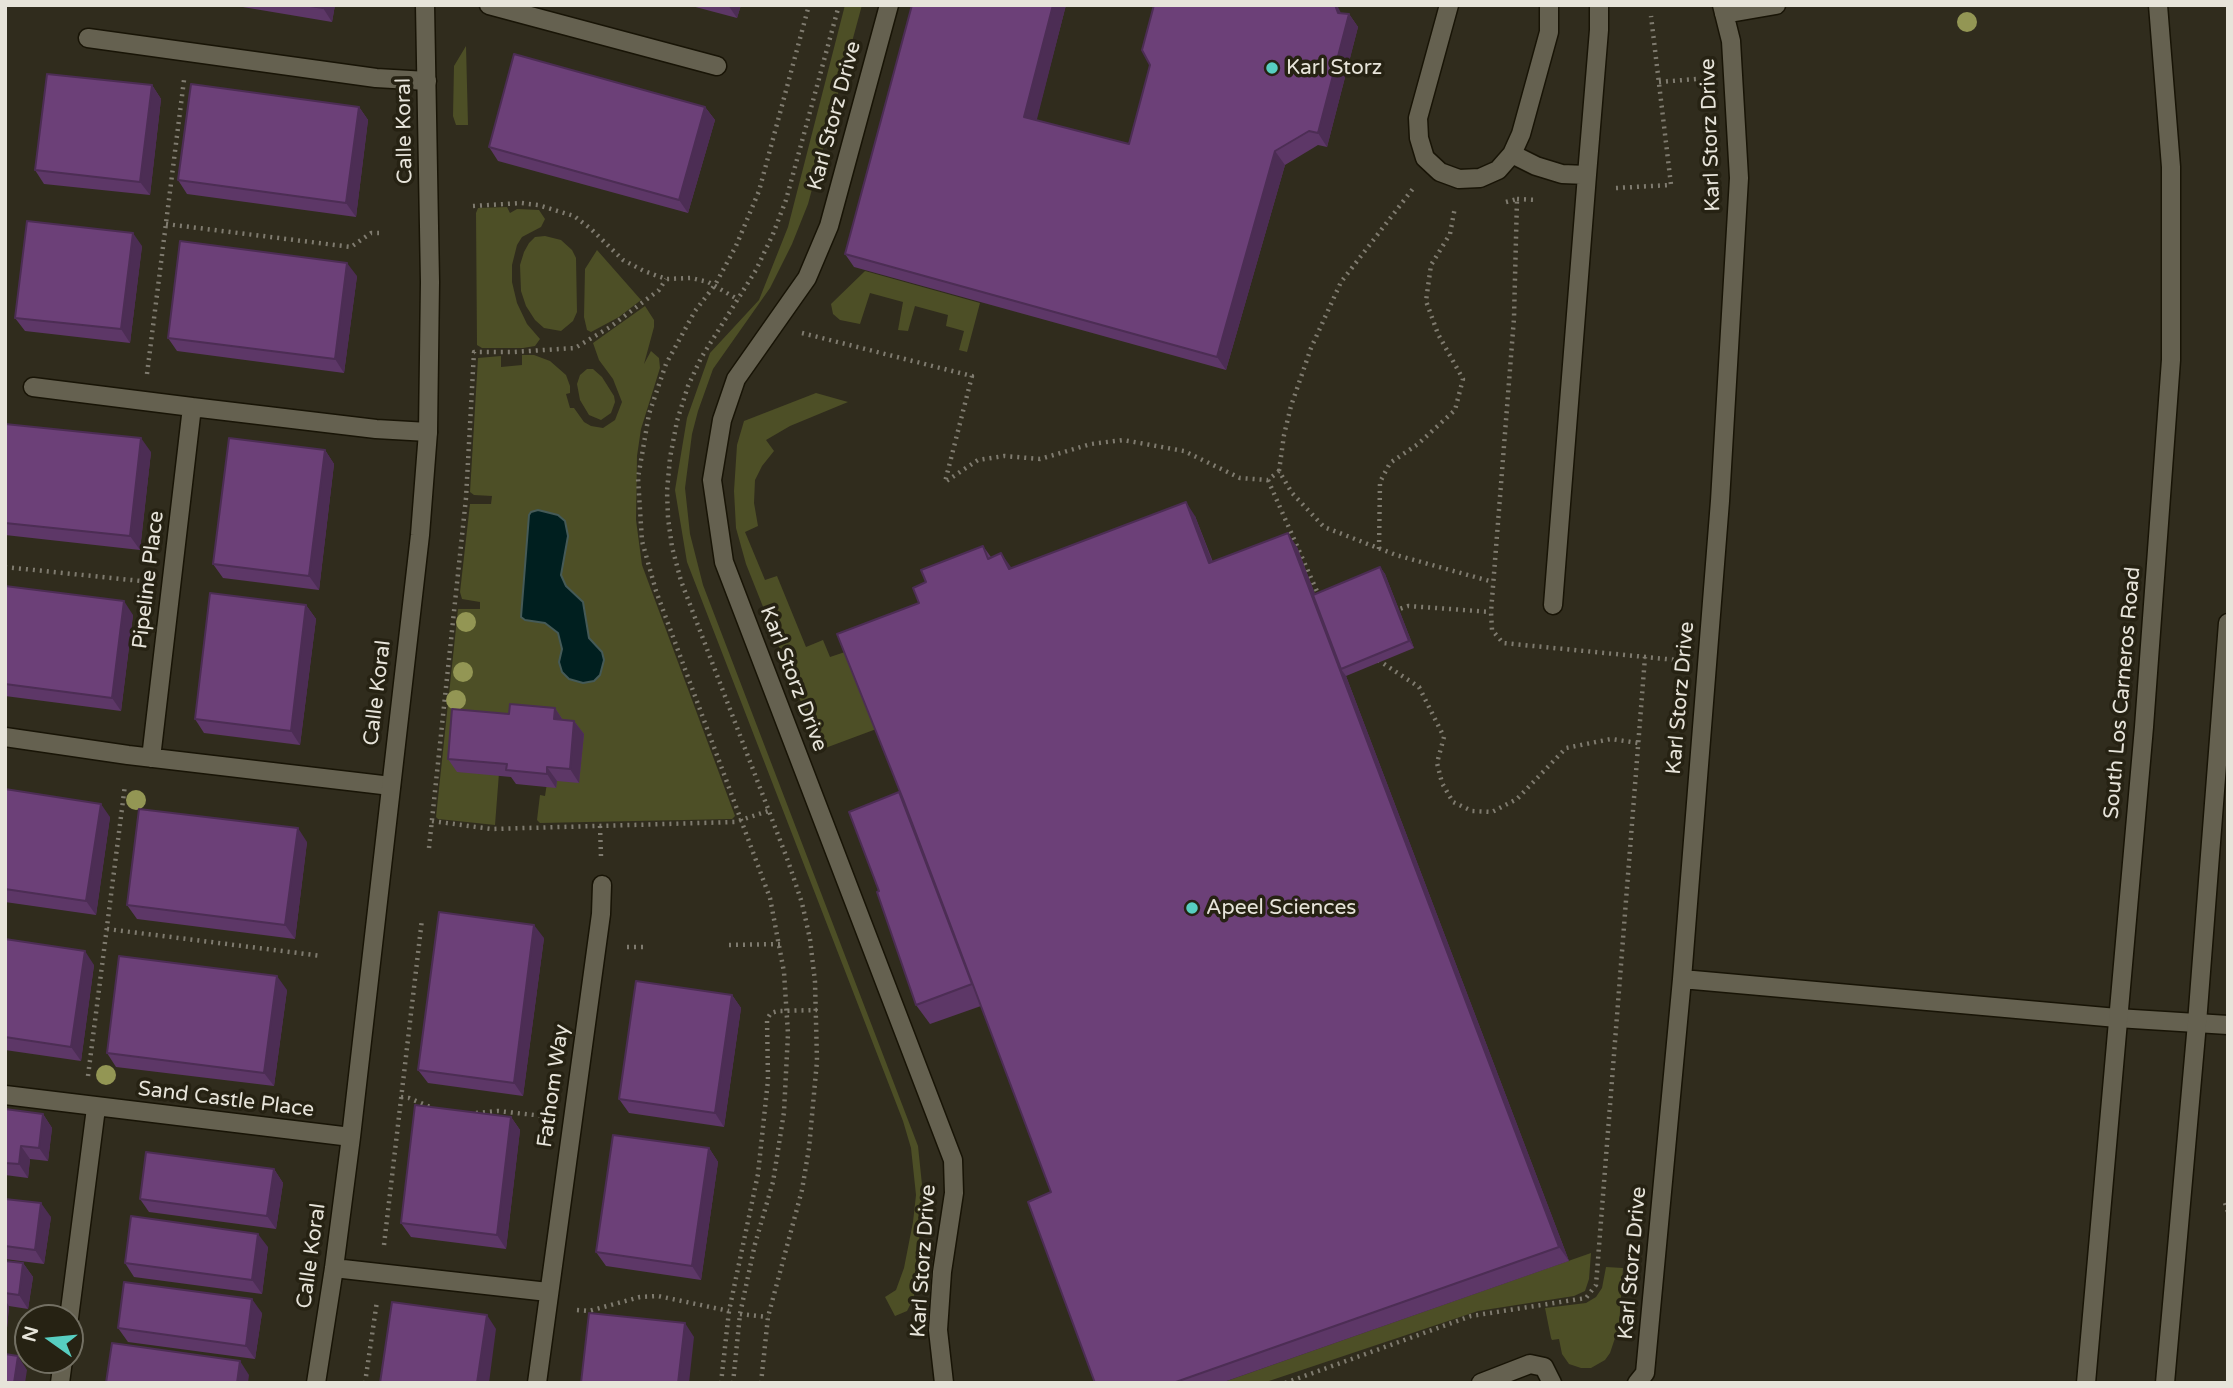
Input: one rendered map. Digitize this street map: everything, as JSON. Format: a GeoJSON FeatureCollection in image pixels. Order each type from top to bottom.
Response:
{"type":"FeatureCollection","features":[{"type":"Feature","properties":{"kind":"street","name":"Calle Koral"},"geometry":{"type":"LineString","coordinates":[[316,1383],[351,1137],[420,535],[428,432],[430,282],[425,5]]}},
{"type":"Feature","properties":{"kind":"street"},"geometry":{"type":"LineString","coordinates":[[489,5],[717,66]]}},
{"type":"Feature","properties":{"kind":"street","name":"Karl Storz Drive"},"geometry":{"type":"LineString","coordinates":[[890,5],[828,226],[807,278],[736,379],[722,420],[712,480],[724,562],[953,1160],[954,1193],[942,1272],[938,1330],[944,1383]]}},
{"type":"Feature","properties":{"kind":"street"},"geometry":{"type":"LineString","coordinates":[[1449,5],[1418,118],[1419,138],[1425,158],[1440,172],[1459,179],[1480,178],[1498,170],[1512,154],[1521,134],[1549,32],[1549,5]]}},
{"type":"Feature","properties":{"kind":"street"},"geometry":{"type":"LineString","coordinates":[[1553,605],[1600,30],[1599,5]]}},
{"type":"Feature","properties":{"kind":"street","name":"Karl Storz Drive"},"geometry":{"type":"LineString","coordinates":[[1637,1383],[1646,1373],[1682,979],[1720,501],[1739,178],[1731,41],[1723,10],[1776,5]]}},
{"type":"Feature","properties":{"kind":"street","name":"South Los Carneros Road"},"geometry":{"type":"LineString","coordinates":[[2086,1383],[2144,727],[2171,360],[2171,167],[2158,5]]}},
{"type":"Feature","properties":{"kind":"street"},"geometry":{"type":"LineString","coordinates":[[88,38],[376,78],[427,81]]}},
{"type":"Feature","properties":{"kind":"street"},"geometry":{"type":"LineString","coordinates":[[1512,154],[1536,166],[1562,174],[1587,175]]}},
{"type":"Feature","properties":{"kind":"street"},"geometry":{"type":"LineString","coordinates":[[33,387],[376,429],[428,432]]}},
{"type":"Feature","properties":{"kind":"street","name":"Pipeline Place"},"geometry":{"type":"LineString","coordinates":[[151,758],[192,407]]}},
{"type":"Feature","properties":{"kind":"street"},"geometry":{"type":"LineString","coordinates":[[2165,1383],[2197,1023],[2228,623]]}},
{"type":"Feature","properties":{"kind":"street"},"geometry":{"type":"LineString","coordinates":[[5,737],[151,758],[391,786]]}},
{"type":"Feature","properties":{"kind":"street","name":"Fathom Way"},"geometry":{"type":"LineString","coordinates":[[537,1383],[597,944],[601,885]]}},
{"type":"Feature","properties":{"kind":"street"},"geometry":{"type":"LineString","coordinates":[[1682,979],[2117,1018],[2228,1025]]}},
{"type":"Feature","properties":{"kind":"street","name":"Sand Castle Place"},"geometry":{"type":"LineString","coordinates":[[5,1095],[351,1137]]}},
{"type":"Feature","properties":{"kind":"street"},"geometry":{"type":"LineString","coordinates":[[70,1304],[96,1108]]}},
{"type":"Feature","properties":{"kind":"street"},"geometry":{"type":"LineString","coordinates":[[334,1268],[548,1292]]}},
{"type":"Feature","properties":{"kind":"street"},"geometry":{"type":"LineString","coordinates":[[1481,1383],[1530,1364],[1544,1367],[1552,1383]]}},
{"type":"Feature","properties":{"kind":"path"},"geometry":{"type":"LineString","coordinates":[[733,1383],[740,1314],[755,1244],[773,1182],[784,1112],[788,1010],[780,944],[770,898],[656,591],[642,541],[638,478],[649,414],[666,364],[736,246],[759,191],[809,5]]}},
{"type":"Feature","properties":{"kind":"path"},"geometry":{"type":"LineString","coordinates":[[1609,189],[1671,185],[1651,16]]}},
{"type":"Feature","properties":{"kind":"path"},"geometry":{"type":"LineString","coordinates":[[147,374],[184,78]]}},
{"type":"Feature","properties":{"kind":"path"},"geometry":{"type":"LineString","coordinates":[[1659,82],[1696,79]]}},
{"type":"Feature","properties":{"kind":"path"},"geometry":{"type":"LineString","coordinates":[[1407,179],[1421,191]]}},
{"type":"Feature","properties":{"kind":"path"},"geometry":{"type":"LineString","coordinates":[[1415,186],[1342,282],[1311,348],[1284,435],[1279,471],[1292,493],[1324,527],[1379,549],[1493,582]]}},
{"type":"Feature","properties":{"kind":"path"},"geometry":{"type":"LineString","coordinates":[[1505,202],[1517,198],[1514,318],[1493,582],[1492,631],[1503,643],[1676,660]]}},
{"type":"Feature","properties":{"kind":"path"},"geometry":{"type":"LineString","coordinates":[[473,206],[521,203],[538,205],[574,216],[623,260],[643,271],[666,279],[691,278],[715,285],[739,300]]}},
{"type":"Feature","properties":{"kind":"path"},"geometry":{"type":"LineString","coordinates":[[1446,203],[1468,208]]}},
{"type":"Feature","properties":{"kind":"path"},"geometry":{"type":"LineString","coordinates":[[1379,549],[1380,482],[1390,463],[1418,444],[1455,410],[1463,379],[1438,334],[1426,301],[1431,265],[1450,234],[1455,207]]}},
{"type":"Feature","properties":{"kind":"path"},"geometry":{"type":"LineString","coordinates":[[166,224],[351,247],[371,233],[379,233]]}},
{"type":"Feature","properties":{"kind":"path"},"geometry":{"type":"LineString","coordinates":[[429,848],[466,498],[474,352],[575,348],[610,327],[659,290],[666,279]]}},
{"type":"Feature","properties":{"kind":"path"},"geometry":{"type":"LineString","coordinates":[[774,326],[972,376],[945,482],[978,460],[1004,456],[1040,458],[1091,444],[1123,440],[1184,451],[1240,478],[1268,480],[1279,471]]}},
{"type":"Feature","properties":{"kind":"path"},"geometry":{"type":"LineString","coordinates":[[1268,480],[1324,607]]}},
{"type":"Feature","properties":{"kind":"path"},"geometry":{"type":"LineString","coordinates":[[5,566],[142,581]]}},
{"type":"Feature","properties":{"kind":"path"},"geometry":{"type":"LineString","coordinates":[[1384,615],[1408,606],[1491,612]]}},
{"type":"Feature","properties":{"kind":"path"},"geometry":{"type":"LineString","coordinates":[[1285,1383],[1471,1317],[1587,1298],[1596,1285],[1646,657]]}},
{"type":"Feature","properties":{"kind":"path"},"geometry":{"type":"LineString","coordinates":[[1377,659],[1419,687],[1444,737],[1437,763],[1442,783],[1453,802],[1472,811],[1492,812],[1517,799],[1566,748],[1611,739],[1638,743]]}},
{"type":"Feature","properties":{"kind":"path"},"geometry":{"type":"LineString","coordinates":[[88,1077],[125,785]]}},
{"type":"Feature","properties":{"kind":"path"},"geometry":{"type":"LineString","coordinates":[[432,821],[491,829],[600,826],[742,821],[768,811]]}},
{"type":"Feature","properties":{"kind":"path"},"geometry":{"type":"LineString","coordinates":[[600,826],[601,861]]}},
{"type":"Feature","properties":{"kind":"path"},"geometry":{"type":"LineString","coordinates":[[384,1245],[422,919]]}},
{"type":"Feature","properties":{"kind":"path"},"geometry":{"type":"LineString","coordinates":[[107,929],[321,956]]}},
{"type":"Feature","properties":{"kind":"path"},"geometry":{"type":"LineString","coordinates":[[729,945],[780,944]]}},
{"type":"Feature","properties":{"kind":"path"},"geometry":{"type":"LineString","coordinates":[[623,947],[644,947]]}},
{"type":"Feature","properties":{"kind":"path"},"geometry":{"type":"LineString","coordinates":[[721,1383],[729,1311],[758,1174],[768,1080],[767,1019],[771,1013],[817,1010]]}},
{"type":"Feature","properties":{"kind":"path"},"geometry":{"type":"LineString","coordinates":[[401,1097],[439,1111]]}},
{"type":"Feature","properties":{"kind":"path"},"geometry":{"type":"LineString","coordinates":[[471,1114],[498,1111],[549,1116]]}},
{"type":"Feature","properties":{"kind":"path"},"geometry":{"type":"LineString","coordinates":[[2225,1203],[2228,1212]]}},
{"type":"Feature","properties":{"kind":"path"},"geometry":{"type":"LineString","coordinates":[[573,1310],[589,1311],[640,1297],[658,1296],[729,1311]]}},
{"type":"Feature","properties":{"kind":"path"},"geometry":{"type":"LineString","coordinates":[[365,1383],[377,1300]]}},
{"type":"Feature","properties":{"kind":"path"},"geometry":{"type":"LineString","coordinates":[[740,1314],[768,1317]]}},
{"type":"Feature","properties":{"kind":"green space"},"geometry":{"type":"Polygon","coordinates":[[[845,5],[862,5],[808,204],[770,288],[713,369],[692,434],[685,488],[690,534],[703,585],[918,1146],[924,1204],[914,1297],[907,1311],[895,1316],[885,1297],[896,1290],[904,1268],[913,1222],[916,1195],[911,1148],[903,1121],[687,562],[675,490],[687,418],[710,353],[759,300],[788,227],[845,5]]]}},
{"type":"Feature","properties":{"kind":"green space"},"geometry":{"type":"Polygon","coordinates":[[[466,46],[468,125],[456,125],[453,116],[454,66],[466,46]]]}},
{"type":"Feature","properties":{"kind":"green space"},"geometry":{"type":"Polygon","coordinates":[[[507,207],[510,213],[517,209],[539,210],[545,219],[541,227],[522,237],[512,265],[512,282],[517,303],[527,324],[540,339],[535,346],[523,348],[482,348],[477,345],[476,213],[478,208],[507,207]]]}},
{"type":"Feature","properties":{"kind":"green space"},"geometry":{"type":"Polygon","coordinates":[[[545,236],[561,240],[576,258],[577,312],[573,321],[561,331],[544,328],[535,320],[521,291],[520,265],[524,252],[535,237],[545,236]]]}},
{"type":"Feature","properties":{"kind":"green space"},"geometry":{"type":"Polygon","coordinates":[[[597,250],[641,300],[619,317],[591,332],[587,330],[584,317],[585,269],[597,250]]]}},
{"type":"Feature","properties":{"kind":"green space"},"geometry":{"type":"Polygon","coordinates":[[[865,271],[980,303],[967,352],[959,350],[964,331],[946,326],[948,315],[915,306],[908,331],[898,330],[903,302],[870,293],[860,324],[840,320],[833,314],[831,304],[865,271]]]}},
{"type":"Feature","properties":{"kind":"green space"},"geometry":{"type":"Polygon","coordinates":[[[645,306],[654,320],[654,327],[644,364],[651,351],[659,358],[660,368],[641,429],[637,456],[636,520],[642,565],[735,816],[732,819],[540,823],[537,820],[540,795],[545,796],[548,776],[499,773],[495,825],[438,819],[436,817],[458,609],[480,609],[480,602],[462,599],[460,592],[470,504],[491,504],[492,496],[474,495],[470,492],[478,358],[501,356],[501,367],[522,365],[522,355],[534,355],[550,361],[566,375],[570,386],[570,393],[566,394],[570,408],[574,408],[584,422],[603,428],[615,420],[622,402],[613,379],[599,360],[593,343],[645,306]]]}},
{"type":"Feature","properties":{"kind":"green space"},"geometry":{"type":"Polygon","coordinates":[[[587,369],[593,369],[602,377],[614,396],[611,413],[601,420],[589,415],[580,400],[577,384],[580,375],[587,369]]]}},
{"type":"Feature","properties":{"kind":"green space"},"geometry":{"type":"Polygon","coordinates":[[[816,393],[848,402],[790,426],[766,440],[774,451],[755,480],[754,503],[758,526],[745,532],[765,580],[777,576],[806,647],[823,640],[830,657],[848,651],[879,728],[820,750],[746,564],[736,528],[734,491],[737,445],[744,421],[816,393]]]}},
{"type":"Feature","properties":{"kind":"green space"},"geometry":{"type":"Polygon","coordinates":[[[1591,1253],[1585,1291],[1574,1296],[1478,1311],[1263,1383],[1221,1383],[1591,1253]]]}},
{"type":"Feature","properties":{"kind":"green space"},"geometry":{"type":"Polygon","coordinates":[[[1606,1267],[1623,1268],[1619,1326],[1605,1360],[1591,1368],[1581,1368],[1569,1364],[1562,1354],[1559,1339],[1552,1340],[1545,1308],[1586,1303],[1596,1297],[1602,1288],[1606,1267]]]}},
{"type":"Feature","properties":{"kind":"water"},"geometry":{"type":"Polygon","coordinates":[[[538,510],[558,515],[565,521],[568,536],[561,575],[566,586],[583,602],[589,638],[602,652],[604,660],[600,675],[594,681],[583,683],[569,679],[562,672],[559,662],[562,649],[558,633],[545,623],[521,617],[529,515],[538,510]]]}},
{"type":"Feature","properties":{"kind":"building"},"geometry":{"type":"Polygon","coordinates":[[[912,5],[1053,5],[1024,117],[1129,144],[1150,65],[1142,50],[1154,5],[1335,5],[1338,13],[1349,14],[1318,133],[1309,131],[1275,151],[1217,357],[845,254],[912,5]]]}},
{"type":"Feature","properties":{"kind":"building"},"geometry":{"type":"Polygon","coordinates":[[[514,54],[705,107],[679,200],[489,147],[514,54]]]}},
{"type":"Feature","properties":{"kind":"building"},"geometry":{"type":"Polygon","coordinates":[[[47,74],[152,85],[140,182],[35,170],[47,74]]]}},
{"type":"Feature","properties":{"kind":"building"},"geometry":{"type":"Polygon","coordinates":[[[191,84],[359,107],[346,203],[178,180],[191,84]]]}},
{"type":"Feature","properties":{"kind":"building"},"geometry":{"type":"Polygon","coordinates":[[[27,221],[133,233],[121,329],[15,318],[27,221]]]}},
{"type":"Feature","properties":{"kind":"building"},"geometry":{"type":"Polygon","coordinates":[[[180,241],[347,263],[335,359],[168,338],[180,241]]]}},
{"type":"Feature","properties":{"kind":"building"},"geometry":{"type":"Polygon","coordinates":[[[5,424],[141,438],[130,536],[5,523],[5,424]]]}},
{"type":"Feature","properties":{"kind":"building"},"geometry":{"type":"Polygon","coordinates":[[[229,438],[325,450],[309,576],[213,564],[229,438]]]}},
{"type":"Feature","properties":{"kind":"building","name":"Apeel Sciences"},"geometry":{"type":"Polygon","coordinates":[[[1186,502],[1209,563],[1288,533],[1559,1247],[1173,1383],[1095,1383],[1028,1202],[1051,1192],[903,799],[837,634],[919,603],[913,588],[926,582],[921,570],[983,546],[988,559],[1001,553],[1009,569],[1186,502]]]}},
{"type":"Feature","properties":{"kind":"building"},"geometry":{"type":"Polygon","coordinates":[[[1380,567],[1409,641],[1341,669],[1313,595],[1380,567]]]}},
{"type":"Feature","properties":{"kind":"building"},"geometry":{"type":"Polygon","coordinates":[[[5,586],[124,601],[112,698],[5,684],[5,586]]]}},
{"type":"Feature","properties":{"kind":"building"},"geometry":{"type":"Polygon","coordinates":[[[210,593],[306,605],[291,731],[195,719],[210,593]]]}},
{"type":"Feature","properties":{"kind":"building"},"geometry":{"type":"Polygon","coordinates":[[[510,704],[555,708],[554,719],[574,721],[570,769],[547,767],[547,774],[506,770],[507,764],[448,759],[452,709],[509,714],[510,704]]]}},
{"type":"Feature","properties":{"kind":"building"},"geometry":{"type":"Polygon","coordinates":[[[5,789],[101,804],[86,901],[5,889],[5,789]]]}},
{"type":"Feature","properties":{"kind":"building"},"geometry":{"type":"Polygon","coordinates":[[[899,792],[972,984],[916,1005],[877,892],[879,891],[849,812],[899,792]]]}},
{"type":"Feature","properties":{"kind":"building"},"geometry":{"type":"Polygon","coordinates":[[[139,809],[298,828],[285,925],[127,905],[139,809]]]}},
{"type":"Feature","properties":{"kind":"building"},"geometry":{"type":"Polygon","coordinates":[[[439,912],[534,925],[514,1083],[418,1070],[439,912]]]}},
{"type":"Feature","properties":{"kind":"building"},"geometry":{"type":"Polygon","coordinates":[[[5,939],[85,951],[71,1047],[5,1037],[5,939]]]}},
{"type":"Feature","properties":{"kind":"building"},"geometry":{"type":"Polygon","coordinates":[[[119,956],[277,976],[264,1073],[107,1053],[119,956]]]}},
{"type":"Feature","properties":{"kind":"building"},"geometry":{"type":"Polygon","coordinates":[[[636,981],[732,995],[715,1113],[619,1099],[636,981]]]}},
{"type":"Feature","properties":{"kind":"building"},"geometry":{"type":"Polygon","coordinates":[[[415,1105],[511,1117],[497,1235],[401,1223],[415,1105]]]}},
{"type":"Feature","properties":{"kind":"building"},"geometry":{"type":"Polygon","coordinates":[[[5,1109],[43,1114],[39,1148],[21,1146],[19,1164],[5,1163],[5,1109]]]}},
{"type":"Feature","properties":{"kind":"building"},"geometry":{"type":"Polygon","coordinates":[[[613,1135],[709,1148],[692,1266],[596,1252],[613,1135]]]}},
{"type":"Feature","properties":{"kind":"building"},"geometry":{"type":"Polygon","coordinates":[[[146,1152],[274,1169],[267,1216],[140,1199],[146,1152]]]}},
{"type":"Feature","properties":{"kind":"building"},"geometry":{"type":"Polygon","coordinates":[[[5,1199],[41,1203],[35,1250],[5,1246],[5,1199]]]}},
{"type":"Feature","properties":{"kind":"building"},"geometry":{"type":"Polygon","coordinates":[[[131,1216],[258,1234],[252,1280],[125,1263],[131,1216]]]}},
{"type":"Feature","properties":{"kind":"building"},"geometry":{"type":"Polygon","coordinates":[[[5,1261],[23,1263],[19,1295],[5,1293],[5,1261]]]}},
{"type":"Feature","properties":{"kind":"building"},"geometry":{"type":"Polygon","coordinates":[[[124,1282],[252,1299],[246,1346],[118,1328],[124,1282]]]}},
{"type":"Feature","properties":{"kind":"building"},"geometry":{"type":"Polygon","coordinates":[[[392,1302],[487,1315],[477,1383],[380,1383],[392,1302]]]}},
{"type":"Feature","properties":{"kind":"building"},"geometry":{"type":"Polygon","coordinates":[[[589,1313],[685,1323],[678,1383],[581,1383],[589,1313]]]}},
{"type":"Feature","properties":{"kind":"building"},"geometry":{"type":"Polygon","coordinates":[[[112,1343],[240,1361],[237,1383],[106,1383],[112,1343]]]}},
{"type":"Feature","properties":{"kind":"building"},"geometry":{"type":"Polygon","coordinates":[[[5,1354],[14,1355],[14,1383],[5,1383],[5,1354]]]}},
{"type":"Feature","properties":{"kind":"place","name":"Karl Storz"},"geometry":{"type":"Point","coordinates":[1272,68]}},
{"type":"Feature","properties":{"kind":"place","name":"Apeel Sciences"},"geometry":{"type":"Point","coordinates":[1192,908]}}]}
